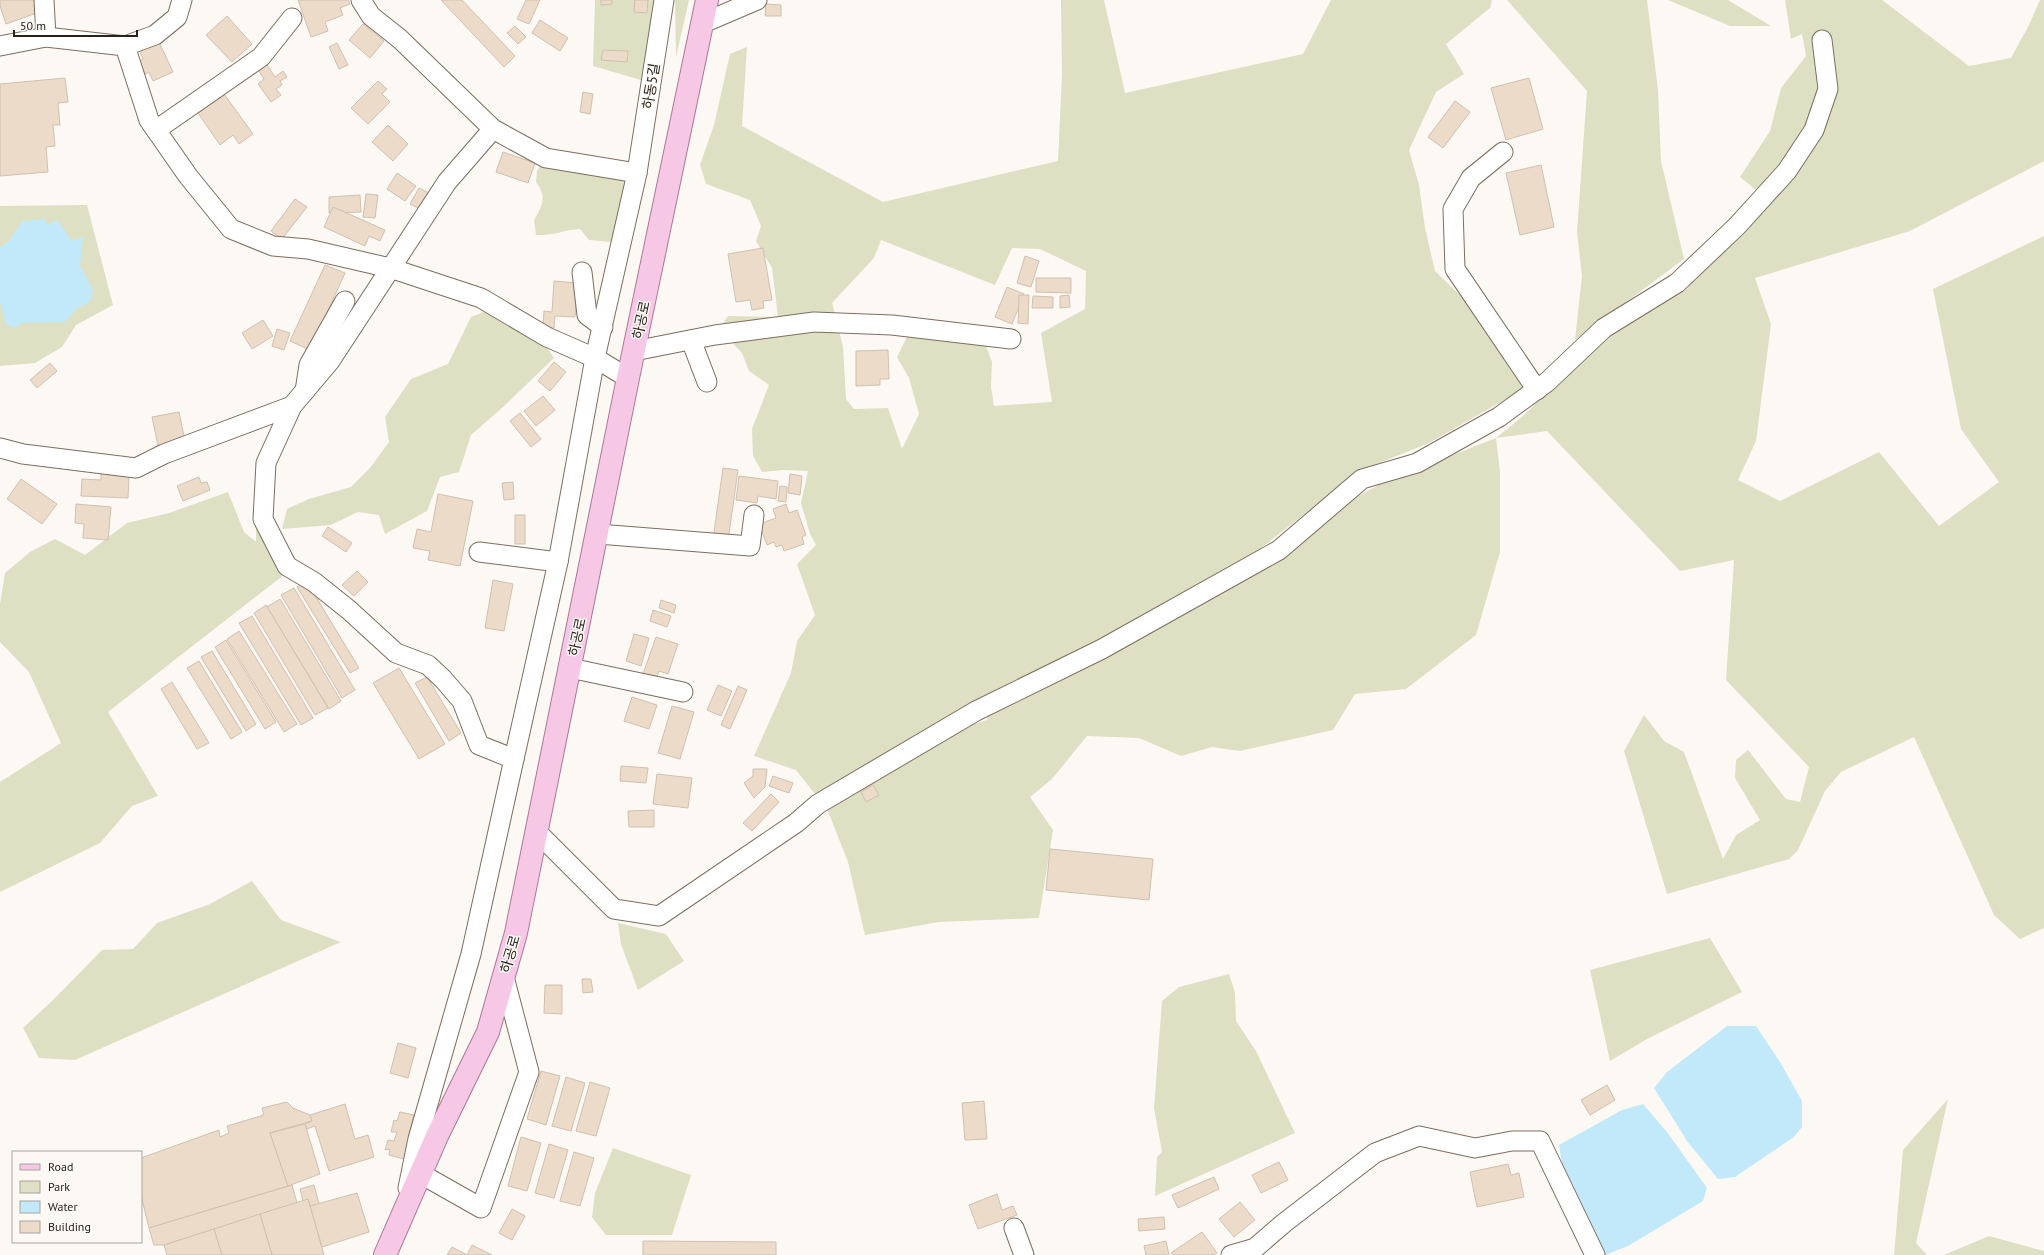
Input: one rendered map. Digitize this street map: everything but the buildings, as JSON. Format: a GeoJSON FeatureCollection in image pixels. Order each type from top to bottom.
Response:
{"type":"FeatureCollection","features":[{"type":"Feature","properties":{"kind":"main road","name":"하공로"},"geometry":{"type":"LineString","coordinates":[[385,1255],[421,1174],[488,1032],[516,933],[598,534],[628,378],[707,0]]}},
{"type":"Feature","properties":{"kind":"street"},"geometry":{"type":"LineString","coordinates":[[44,0],[46,37]]}},
{"type":"Feature","properties":{"kind":"street"},"geometry":{"type":"LineString","coordinates":[[0,46],[46,37],[125,46],[155,35],[177,17],[182,0]]}},
{"type":"Feature","properties":{"kind":"street"},"geometry":{"type":"LineString","coordinates":[[361,0],[371,16],[400,39],[493,129],[546,158],[637,173]]}},
{"type":"Feature","properties":{"kind":"street","name":"하동5길"},"geometry":{"type":"LineString","coordinates":[[403,1215],[418,1139],[471,954],[558,562],[595,358],[637,173],[664,0]]}},
{"type":"Feature","properties":{"kind":"street"},"geometry":{"type":"LineString","coordinates":[[702,23],[757,0]]}},
{"type":"Feature","properties":{"kind":"street"},"geometry":{"type":"LineString","coordinates":[[156,130],[261,57],[292,18]]}},
{"type":"Feature","properties":{"kind":"street"},"geometry":{"type":"LineString","coordinates":[[537,832],[614,909],[659,916],[796,823],[818,804],[976,711],[1102,648],[1279,550],[1362,479],[1417,463],[1499,417],[1547,382],[1604,328],[1677,283],[1737,226],[1787,171],[1814,130],[1828,89],[1822,40]]}},
{"type":"Feature","properties":{"kind":"street"},"geometry":{"type":"LineString","coordinates":[[125,46],[149,120],[188,176],[231,229],[273,246],[308,250],[390,268],[481,298],[547,337],[595,358],[628,378]]}},
{"type":"Feature","properties":{"kind":"street"},"geometry":{"type":"LineString","coordinates":[[493,129],[447,182],[330,361],[292,406],[266,463],[263,519],[287,566],[314,582],[343,605],[396,652],[428,665],[462,701],[479,745],[514,759]]}},
{"type":"Feature","properties":{"kind":"street"},"geometry":{"type":"LineString","coordinates":[[1503,152],[1471,178],[1453,209],[1456,270],[1537,390]]}},
{"type":"Feature","properties":{"kind":"street"},"geometry":{"type":"LineString","coordinates":[[582,272],[587,314],[602,327]]}},
{"type":"Feature","properties":{"kind":"street"},"geometry":{"type":"LineString","coordinates":[[305,391],[309,365],[345,301]]}},
{"type":"Feature","properties":{"kind":"street"},"geometry":{"type":"LineString","coordinates":[[634,351],[691,340],[814,322],[892,325],[1011,339]]}},
{"type":"Feature","properties":{"kind":"street"},"geometry":{"type":"LineString","coordinates":[[691,340],[707,382]]}},
{"type":"Feature","properties":{"kind":"street"},"geometry":{"type":"LineString","coordinates":[[0,448],[23,454],[136,468],[164,454],[292,406]]}},
{"type":"Feature","properties":{"kind":"street"},"geometry":{"type":"LineString","coordinates":[[598,534],[750,546],[754,515]]}},
{"type":"Feature","properties":{"kind":"street"},"geometry":{"type":"LineString","coordinates":[[478,552],[558,562]]}},
{"type":"Feature","properties":{"kind":"street"},"geometry":{"type":"LineString","coordinates":[[570,668],[683,692]]}},
{"type":"Feature","properties":{"kind":"street"},"geometry":{"type":"LineString","coordinates":[[421,1174],[481,1208],[529,1072],[504,977]]}},
{"type":"Feature","properties":{"kind":"street"},"geometry":{"type":"LineString","coordinates":[[1231,1255],[1255,1248],[1284,1223],[1374,1154],[1419,1136],[1474,1148],[1512,1141],[1540,1141],[1595,1255]]}},
{"type":"Feature","properties":{"kind":"street"},"geometry":{"type":"LineString","coordinates":[[1014,1228],[1024,1255]]}},
{"type":"Feature","properties":{"kind":"green space"},"geometry":{"type":"Polygon","coordinates":[[[595,0],[655,0],[641,80],[593,66],[595,0]]]}},
{"type":"Feature","properties":{"kind":"green space"},"geometry":{"type":"Polygon","coordinates":[[[675,0],[689,0],[676,57],[675,0]]]}},
{"type":"Feature","properties":{"kind":"green space"},"geometry":{"type":"Polygon","coordinates":[[[1061,0],[1104,0],[1125,93],[1303,54],[1331,0],[1492,0],[1490,8],[1446,44],[1464,74],[1436,92],[1409,150],[1419,185],[1425,228],[1435,271],[1465,300],[1524,389],[1427,444],[1361,470],[1256,552],[1382,483],[1496,438],[1500,472],[1500,552],[1476,635],[1406,689],[1355,694],[1333,730],[1240,751],[1212,747],[1181,756],[1139,738],[1087,736],[1052,779],[1030,797],[1053,830],[1039,918],[939,922],[865,935],[848,862],[826,806],[964,727],[987,720],[995,691],[815,794],[796,770],[754,756],[791,673],[797,641],[815,615],[797,564],[816,545],[810,534],[801,503],[808,471],[783,470],[762,472],[753,456],[752,429],[769,385],[749,371],[742,353],[719,329],[728,316],[778,317],[772,268],[756,241],[761,226],[750,200],[706,184],[700,165],[714,125],[730,54],[747,47],[742,126],[883,202],[1058,161],[1062,74],[1061,0]],[[881,240],[874,258],[832,303],[843,347],[846,399],[854,409],[888,408],[902,449],[919,414],[909,378],[897,357],[908,335],[984,341],[992,362],[991,387],[994,406],[1052,402],[1041,333],[1085,309],[1086,271],[1040,249],[1012,248],[995,285],[881,240]]]}},
{"type":"Feature","properties":{"kind":"green space"},"geometry":{"type":"Polygon","coordinates":[[[1507,0],[1647,0],[1658,90],[1661,161],[1684,259],[1575,340],[1582,276],[1577,232],[1587,91],[1507,0]]]}},
{"type":"Feature","properties":{"kind":"green space"},"geometry":{"type":"Polygon","coordinates":[[[1668,0],[1728,0],[1771,26],[1730,26],[1668,0]]]}},
{"type":"Feature","properties":{"kind":"green space"},"geometry":{"type":"Polygon","coordinates":[[[1785,0],[1882,0],[1969,66],[2011,58],[2029,25],[2040,0],[2044,0],[2044,161],[1910,231],[1755,278],[1771,324],[1756,441],[1738,480],[1780,501],[1879,452],[1939,526],[1999,482],[1961,429],[1933,289],[2044,236],[2044,928],[2020,939],[1994,915],[1914,737],[1841,772],[1825,791],[1798,850],[1789,859],[1667,894],[1624,751],[1644,715],[1664,741],[1684,752],[1723,859],[1736,835],[1760,820],[1735,778],[1736,760],[1748,750],[1786,799],[1800,802],[1809,767],[1726,680],[1734,560],[1680,571],[1547,431],[1496,438],[1523,416],[1574,365],[1708,241],[1756,190],[1740,177],[1770,131],[1781,88],[1806,56],[1802,34],[1791,39],[1785,0]]]}},
{"type":"Feature","properties":{"kind":"green space"},"geometry":{"type":"Polygon","coordinates":[[[543,162],[624,177],[623,201],[611,242],[589,240],[580,229],[547,235],[536,235],[534,220],[540,210],[543,197],[542,192],[536,182],[537,171],[543,162]]]}},
{"type":"Feature","properties":{"kind":"green space"},"geometry":{"type":"Polygon","coordinates":[[[87,205],[113,305],[76,325],[62,347],[35,363],[0,366],[0,206],[87,205]]]}},
{"type":"Feature","properties":{"kind":"green space"},"geometry":{"type":"Polygon","coordinates":[[[486,311],[546,346],[554,358],[503,407],[471,435],[459,472],[440,477],[427,511],[385,534],[379,515],[358,512],[331,525],[282,529],[287,509],[309,499],[351,487],[370,468],[389,442],[385,417],[411,379],[448,364],[471,317],[486,311]]]}},
{"type":"Feature","properties":{"kind":"green space"},"geometry":{"type":"Polygon","coordinates":[[[228,492],[244,532],[256,542],[256,526],[285,574],[108,712],[158,796],[132,806],[100,843],[0,892],[0,782],[61,743],[29,672],[0,642],[0,604],[5,573],[30,552],[55,539],[85,555],[127,523],[169,513],[228,492]]]}},
{"type":"Feature","properties":{"kind":"green space"},"geometry":{"type":"Polygon","coordinates":[[[252,881],[281,920],[341,942],[75,1060],[39,1058],[23,1028],[102,950],[133,949],[157,923],[210,904],[252,881]]]}},
{"type":"Feature","properties":{"kind":"green space"},"geometry":{"type":"Polygon","coordinates":[[[618,923],[666,934],[684,961],[638,990],[621,944],[618,923]]]}},
{"type":"Feature","properties":{"kind":"green space"},"geometry":{"type":"Polygon","coordinates":[[[1710,938],[1742,992],[1647,1039],[1610,1061],[1590,970],[1710,938]]]}},
{"type":"Feature","properties":{"kind":"green space"},"geometry":{"type":"Polygon","coordinates":[[[1229,974],[1235,993],[1236,1021],[1256,1051],[1295,1133],[1155,1196],[1157,1157],[1162,1152],[1154,1108],[1162,1001],[1179,987],[1229,974]]]}},
{"type":"Feature","properties":{"kind":"green space"},"geometry":{"type":"Polygon","coordinates":[[[1948,1099],[1916,1243],[1927,1255],[1894,1255],[1903,1150],[1948,1099]]]}},
{"type":"Feature","properties":{"kind":"green space"},"geometry":{"type":"Polygon","coordinates":[[[613,1148],[691,1175],[672,1235],[606,1235],[592,1217],[595,1193],[613,1148]]]}},
{"type":"Feature","properties":{"kind":"green space"},"geometry":{"type":"Polygon","coordinates":[[[1989,1236],[2044,1251],[2044,1255],[1944,1255],[1989,1236]]]}},
{"type":"Feature","properties":{"kind":"water"},"geometry":{"type":"Polygon","coordinates":[[[45,219],[47,225],[57,220],[72,241],[83,237],[80,266],[93,290],[91,301],[75,310],[65,322],[22,323],[14,328],[6,324],[0,302],[0,247],[8,242],[23,221],[45,219]]]}},
{"type":"Feature","properties":{"kind":"water"},"geometry":{"type":"Polygon","coordinates":[[[1727,1026],[1756,1026],[1780,1062],[1802,1101],[1802,1127],[1794,1137],[1735,1177],[1718,1179],[1687,1141],[1654,1088],[1667,1072],[1727,1026]]]}},
{"type":"Feature","properties":{"kind":"water"},"geometry":{"type":"Polygon","coordinates":[[[1643,1104],[1667,1132],[1707,1188],[1703,1201],[1628,1246],[1605,1255],[1563,1170],[1559,1145],[1622,1110],[1643,1104]]]}}]}
